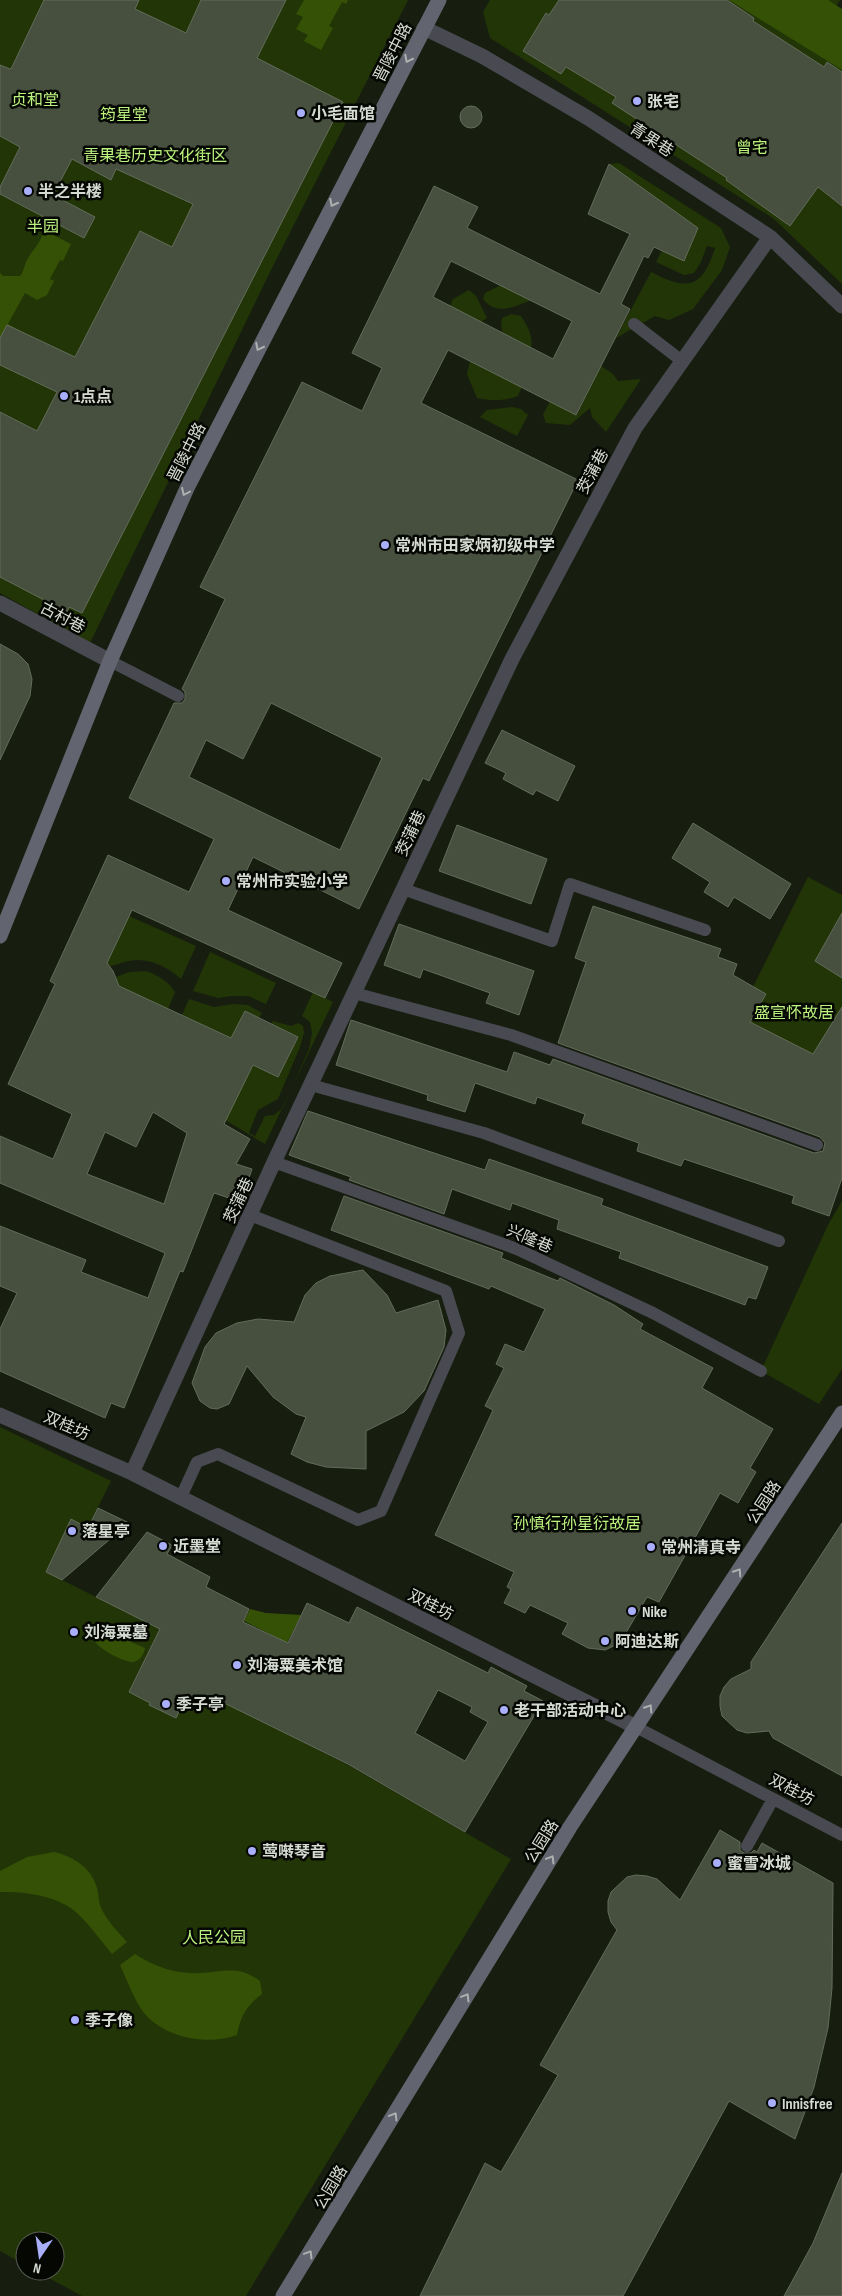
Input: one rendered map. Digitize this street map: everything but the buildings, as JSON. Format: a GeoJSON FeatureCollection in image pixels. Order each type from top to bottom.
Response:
{"type":"FeatureCollection","features":[{"type":"Feature","properties":{"kind":"street","name":"晋陵中路"},"geometry":{"type":"LineString","coordinates":[[0,936],[110,661],[188,486],[439,0]]}},
{"type":"Feature","properties":{"kind":"street","name":"青果巷"},"geometry":{"type":"LineString","coordinates":[[424,28],[482,56],[588,118],[770,237],[842,306]]}},
{"type":"Feature","properties":{"kind":"street","name":"茭蒲巷"},"geometry":{"type":"LineString","coordinates":[[132,1473],[274,1162],[512,658],[635,428],[770,237]]}},
{"type":"Feature","properties":{"kind":"street","name":"古村巷"},"geometry":{"type":"LineString","coordinates":[[0,603],[110,661]]}},
{"type":"Feature","properties":{"kind":"street","name":"公园路"},"geometry":{"type":"LineString","coordinates":[[283,2296],[570,1827],[842,1413]]}},
{"type":"Feature","properties":{"kind":"street","name":"双桂坊"},"geometry":{"type":"LineString","coordinates":[[0,1415],[132,1473],[181,1497],[636,1727]]}},
{"type":"Feature","properties":{"kind":"lane"},"geometry":{"type":"LineString","coordinates":[[634,324],[682,361]]}},
{"type":"Feature","properties":{"kind":"lane"},"geometry":{"type":"LineString","coordinates":[[110,661],[178,696]]}},
{"type":"Feature","properties":{"kind":"lane"},"geometry":{"type":"LineString","coordinates":[[403,889],[552,941],[570,884],[705,930]]}},
{"type":"Feature","properties":{"kind":"lane"},"geometry":{"type":"LineString","coordinates":[[354,993],[511,1035],[817,1145]]}},
{"type":"Feature","properties":{"kind":"lane"},"geometry":{"type":"LineString","coordinates":[[311,1085],[484,1133],[779,1241]]}},
{"type":"Feature","properties":{"kind":"lane","name":"兴隆巷"},"geometry":{"type":"LineString","coordinates":[[274,1162],[517,1249],[652,1314],[761,1371]]}},
{"type":"Feature","properties":{"kind":"lane"},"geometry":{"type":"LineString","coordinates":[[181,1497],[197,1462],[218,1454],[358,1520],[382,1511],[459,1333],[446,1291],[250,1216]]}},
{"type":"Feature","properties":{"kind":"lane","name":"双桂坊"},"geometry":{"type":"LineString","coordinates":[[636,1727],[842,1835]]}},
{"type":"Feature","properties":{"kind":"lane"},"geometry":{"type":"LineString","coordinates":[[747,1846],[773,1799]]}},
{"type":"Feature","properties":{"kind":"green space","name":"青果巷历史文化街区"},"geometry":{"type":"Polygon","coordinates":[[[0,0],[408,0],[271,270],[90,643],[0,593],[0,0]]]}},
{"type":"Feature","properties":{"kind":"green space","name":"曾宅"},"geometry":{"type":"Polygon","coordinates":[[[490,0],[840,0],[809,49],[842,70],[842,284],[774,219],[490,38],[483,12],[490,0]]]}},
{"type":"Feature","properties":{"kind":"green space"},"geometry":{"type":"Polygon","coordinates":[[[619,163],[721,228],[730,247],[722,270],[693,309],[669,320],[655,316],[616,338],[651,272],[674,282],[684,284],[692,282],[699,279],[705,272],[715,248],[707,246],[701,262],[694,273],[684,275],[656,262],[662,250],[698,228],[609,164],[619,163]]]}},
{"type":"Feature","properties":{"kind":"green space"},"geometry":{"type":"Polygon","coordinates":[[[501,285],[531,300],[499,309],[488,304],[483,299],[485,293],[501,285]]]}},
{"type":"Feature","properties":{"kind":"green space"},"geometry":{"type":"Polygon","coordinates":[[[469,290],[476,296],[487,318],[481,322],[450,306],[453,299],[469,290]]]}},
{"type":"Feature","properties":{"kind":"green space"},"geometry":{"type":"Polygon","coordinates":[[[511,314],[521,316],[526,324],[531,335],[531,348],[503,334],[502,318],[511,314]]]}},
{"type":"Feature","properties":{"kind":"green space"},"geometry":{"type":"Polygon","coordinates":[[[470,361],[522,387],[518,396],[498,400],[477,398],[467,374],[470,361]]]}},
{"type":"Feature","properties":{"kind":"green space"},"geometry":{"type":"Polygon","coordinates":[[[601,366],[613,374],[618,381],[641,379],[606,432],[592,417],[590,408],[570,425],[546,423],[543,415],[550,401],[577,415],[601,366]]]}},
{"type":"Feature","properties":{"kind":"green space"},"geometry":{"type":"Polygon","coordinates":[[[512,407],[521,409],[528,415],[517,436],[480,417],[487,410],[512,407]]]}},
{"type":"Feature","properties":{"kind":"green space","name":"盛宣怀故居"},"geometry":{"type":"Polygon","coordinates":[[[808,877],[842,895],[842,1090],[728,1037],[808,877]]]}},
{"type":"Feature","properties":{"kind":"green space"},"geometry":{"type":"Polygon","coordinates":[[[129,916],[196,946],[181,979],[164,967],[143,960],[127,961],[110,966],[107,963],[129,916]]]}},
{"type":"Feature","properties":{"kind":"green space"},"geometry":{"type":"Polygon","coordinates":[[[210,952],[276,983],[266,1004],[248,996],[218,998],[193,991],[210,952]]]}},
{"type":"Feature","properties":{"kind":"green space"},"geometry":{"type":"Polygon","coordinates":[[[146,971],[169,984],[175,992],[168,1009],[114,984],[116,977],[129,972],[146,971]]]}},
{"type":"Feature","properties":{"kind":"green space"},"geometry":{"type":"Polygon","coordinates":[[[313,992],[333,1002],[292,1088],[309,1049],[312,1033],[310,1022],[302,1016],[313,992]]]}},
{"type":"Feature","properties":{"kind":"green space"},"geometry":{"type":"Polygon","coordinates":[[[189,999],[214,1007],[233,1004],[248,1005],[262,1013],[259,1018],[245,1011],[231,1038],[182,1015],[189,999]]]}},
{"type":"Feature","properties":{"kind":"green space"},"geometry":{"type":"Polygon","coordinates":[[[273,1021],[291,1026],[298,1023],[303,1026],[304,1033],[278,1099],[258,1110],[249,1133],[255,1136],[265,1116],[274,1115],[282,1109],[265,1144],[190,1099],[229,1085],[241,1090],[253,1065],[298,1037],[271,1024],[273,1021]]]}},
{"type":"Feature","properties":{"kind":"green space"},"geometry":{"type":"Polygon","coordinates":[[[842,1201],[842,1369],[819,1404],[761,1371],[828,1225],[842,1201]]]}},
{"type":"Feature","properties":{"kind":"green space","name":"人民公园"},"geometry":{"type":"Polygon","coordinates":[[[0,1427],[111,1481],[62,1580],[160,1629],[145,1659],[165,1670],[194,1702],[214,1698],[285,1733],[350,1766],[511,1859],[246,2296],[82,2296],[54,2281],[65,2281],[65,2231],[15,2231],[15,2259],[0,2251],[0,1427]]]}},
{"type":"Feature","properties":{"kind":"shaded area"},"geometry":{"type":"Polygon","coordinates":[[[304,0],[348,0],[346,4],[342,2],[329,26],[333,28],[321,50],[304,41],[308,35],[296,29],[303,17],[296,14],[304,0]]]}},
{"type":"Feature","properties":{"kind":"shaded area"},"geometry":{"type":"Polygon","coordinates":[[[729,0],[828,0],[842,9],[842,70],[729,0]]]}},
{"type":"Feature","properties":{"kind":"shaded area"},"geometry":{"type":"Polygon","coordinates":[[[43,230],[71,244],[63,261],[60,260],[50,279],[54,281],[47,295],[37,300],[25,293],[8,324],[15,328],[3,350],[0,348],[0,273],[3,276],[20,276],[43,230]]]}},
{"type":"Feature","properties":{"kind":"shaded area"},"geometry":{"type":"Polygon","coordinates":[[[250,1609],[266,1613],[301,1615],[287,1643],[244,1621],[250,1609]]]}},
{"type":"Feature","properties":{"kind":"shaded area"},"geometry":{"type":"Polygon","coordinates":[[[100,1624],[105,1624],[129,1636],[131,1642],[145,1648],[144,1653],[138,1660],[133,1662],[111,1654],[95,1642],[92,1636],[93,1629],[100,1624]]]}},
{"type":"Feature","properties":{"kind":"shaded area"},"geometry":{"type":"Polygon","coordinates":[[[54,1852],[80,1863],[93,1879],[103,1913],[127,1942],[112,1954],[77,1913],[61,1902],[20,1892],[0,1892],[0,1871],[27,1857],[54,1852]]]}},
{"type":"Feature","properties":{"kind":"shaded area"},"geometry":{"type":"Polygon","coordinates":[[[135,1954],[161,1967],[175,1971],[199,1973],[242,1972],[260,1981],[262,1994],[245,2012],[237,2035],[213,2040],[188,2038],[175,2034],[153,2022],[140,2008],[134,1996],[120,1965],[135,1954]]]}},
{"type":"Feature","properties":{"kind":"place","name":"张宅"},"geometry":{"type":"Point","coordinates":[637,101]}},
{"type":"Feature","properties":{"kind":"place","name":"小毛面馆"},"geometry":{"type":"Point","coordinates":[301,113]}},
{"type":"Feature","properties":{"kind":"place","name":"半之半楼"},"geometry":{"type":"Point","coordinates":[28,191]}},
{"type":"Feature","properties":{"kind":"place","name":"1点点"},"geometry":{"type":"Point","coordinates":[64,396]}},
{"type":"Feature","properties":{"kind":"place","name":"常州市田家炳初级中学"},"geometry":{"type":"Point","coordinates":[385,545]}},
{"type":"Feature","properties":{"kind":"place","name":"常州市实验小学"},"geometry":{"type":"Point","coordinates":[226,881]}},
{"type":"Feature","properties":{"kind":"place","name":"落星亭"},"geometry":{"type":"Point","coordinates":[72,1531]}},
{"type":"Feature","properties":{"kind":"place","name":"近墨堂"},"geometry":{"type":"Point","coordinates":[163,1546]}},
{"type":"Feature","properties":{"kind":"place","name":"常州清真寺"},"geometry":{"type":"Point","coordinates":[651,1547]}},
{"type":"Feature","properties":{"kind":"place","name":"Nike"},"geometry":{"type":"Point","coordinates":[632,1611]}},
{"type":"Feature","properties":{"kind":"place","name":"刘海粟墓"},"geometry":{"type":"Point","coordinates":[74,1632]}},
{"type":"Feature","properties":{"kind":"place","name":"阿迪达斯"},"geometry":{"type":"Point","coordinates":[605,1641]}},
{"type":"Feature","properties":{"kind":"place","name":"刘海粟美术馆"},"geometry":{"type":"Point","coordinates":[237,1665]}},
{"type":"Feature","properties":{"kind":"place","name":"季子亭"},"geometry":{"type":"Point","coordinates":[166,1704]}},
{"type":"Feature","properties":{"kind":"place","name":"老干部活动中心"},"geometry":{"type":"Point","coordinates":[504,1710]}},
{"type":"Feature","properties":{"kind":"place","name":"莺啭琴音"},"geometry":{"type":"Point","coordinates":[252,1851]}},
{"type":"Feature","properties":{"kind":"place","name":"蜜雪冰城"},"geometry":{"type":"Point","coordinates":[717,1863]}},
{"type":"Feature","properties":{"kind":"place","name":"季子像"},"geometry":{"type":"Point","coordinates":[75,2020]}},
{"type":"Feature","properties":{"kind":"place","name":"Innisfree"},"geometry":{"type":"Point","coordinates":[772,2103]}},
{"type":"Feature","properties":{"kind":"park label","name":"贞和堂"},"geometry":{"type":"Point","coordinates":[35,99]}},
{"type":"Feature","properties":{"kind":"park label","name":"筠星堂"},"geometry":{"type":"Point","coordinates":[124,114]}},
{"type":"Feature","properties":{"kind":"park label","name":"半园"},"geometry":{"type":"Point","coordinates":[43,226]}},
{"type":"Feature","properties":{"kind":"park label","name":"孙慎行孙星衍故居"},"geometry":{"type":"Point","coordinates":[577,1523]}}]}
